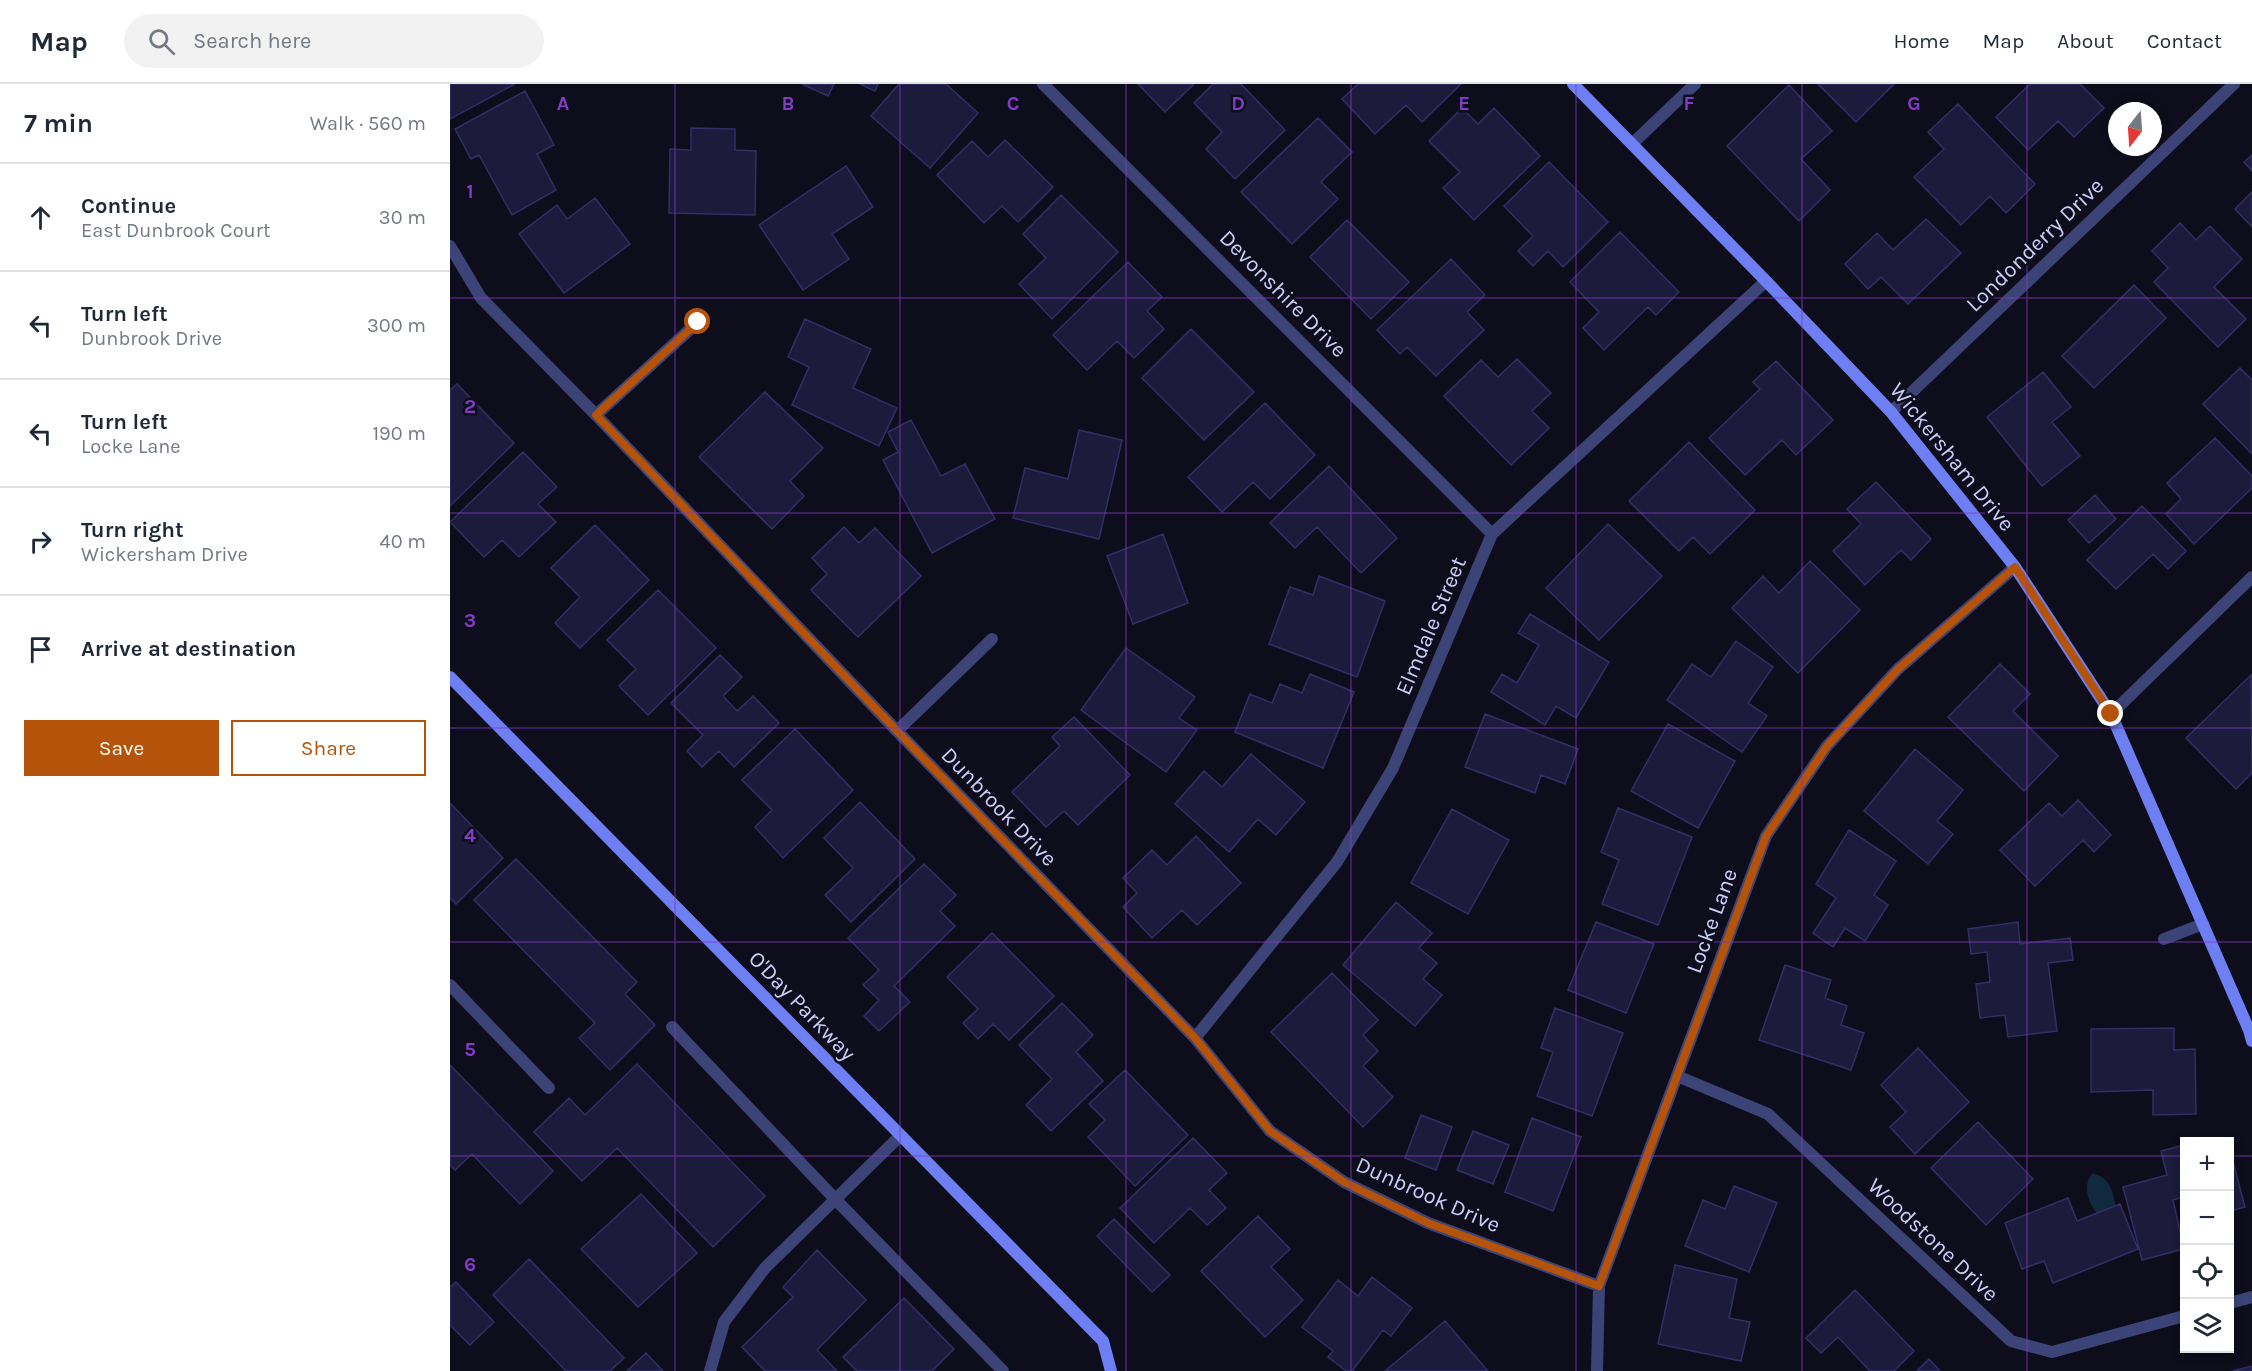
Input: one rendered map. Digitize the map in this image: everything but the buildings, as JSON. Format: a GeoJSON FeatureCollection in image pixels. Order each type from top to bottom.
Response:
{"type":"FeatureCollection","features":[{"type":"Feature","properties":{"kind":"street","name":"Devonshire Drive"},"geometry":{"type":"LineString","coordinates":[[1043,84],[1492,534]]}},
{"type":"Feature","properties":{"kind":"street","name":"Wickersham Drive"},"geometry":{"type":"LineString","coordinates":[[1573,84],[1766,281],[1890,412],[2015,567],[2111,714],[2251,1033]]}},
{"type":"Feature","properties":{"kind":"street"},"geometry":{"type":"LineString","coordinates":[[1632,144],[1695,84]]}},
{"type":"Feature","properties":{"kind":"street","name":"Londonderry Drive"},"geometry":{"type":"LineString","coordinates":[[1890,412],[2234,84]]}},
{"type":"Feature","properties":{"kind":"street","name":"Dunbrook Drive"},"geometry":{"type":"LineString","coordinates":[[450,246],[481,298],[1195,1038],[1270,1131],[1344,1182],[1428,1223],[1599,1286]]}},
{"type":"Feature","properties":{"kind":"street","name":"Elmdale Street"},"geometry":{"type":"LineString","coordinates":[[1195,1038],[1337,862],[1394,768],[1492,534],[1766,281]]}},
{"type":"Feature","properties":{"kind":"street"},"geometry":{"type":"LineString","coordinates":[[596,415],[698,322]]}},
{"type":"Feature","properties":{"kind":"street","name":"Locke Lane"},"geometry":{"type":"LineString","coordinates":[[1597,1371],[1599,1286],[1766,836],[1827,746],[1898,669],[2015,567]]}},
{"type":"Feature","properties":{"kind":"street"},"geometry":{"type":"LineString","coordinates":[[2111,714],[2252,577]]}},
{"type":"Feature","properties":{"kind":"street"},"geometry":{"type":"LineString","coordinates":[[897,731],[992,639]]}},
{"type":"Feature","properties":{"kind":"street","name":"O'Day Parkway"},"geometry":{"type":"LineString","coordinates":[[450,677],[1103,1341],[1111,1371]]}},
{"type":"Feature","properties":{"kind":"street"},"geometry":{"type":"LineString","coordinates":[[2164,939],[2203,924]]}},
{"type":"Feature","properties":{"kind":"street"},"geometry":{"type":"LineString","coordinates":[[450,986],[549,1088]]}},
{"type":"Feature","properties":{"kind":"street"},"geometry":{"type":"LineString","coordinates":[[672,1027],[835,1199],[1003,1371]]}},
{"type":"Feature","properties":{"kind":"street","name":"Woodstone Drive"},"geometry":{"type":"LineString","coordinates":[[1677,1076],[1768,1114],[2011,1341],[2052,1352],[2180,1317]]}},
{"type":"Feature","properties":{"kind":"street"},"geometry":{"type":"LineString","coordinates":[[710,1371],[724,1322],[765,1268],[900,1136]]}},
{"type":"Feature","properties":{"kind":"street"},"geometry":{"type":"LineString","coordinates":[[2234,1302],[2252,1297]]}},
{"type":"Feature","properties":{"kind":"water"},"geometry":{"type":"Polygon","coordinates":[[[2093,1173],[2107,1182],[2112,1190],[2116,1207],[2100,1216],[2090,1201],[2087,1189],[2087,1183],[2093,1173]]]}},
{"type":"Feature","properties":{"kind":"route"},"geometry":{"type":"LineString","coordinates":[[698,322],[596,415],[897,731],[1195,1038],[1270,1131],[1344,1182],[1428,1223],[1599,1286],[1766,836],[1827,746],[1898,669],[2015,567],[2111,714]]}}]}
